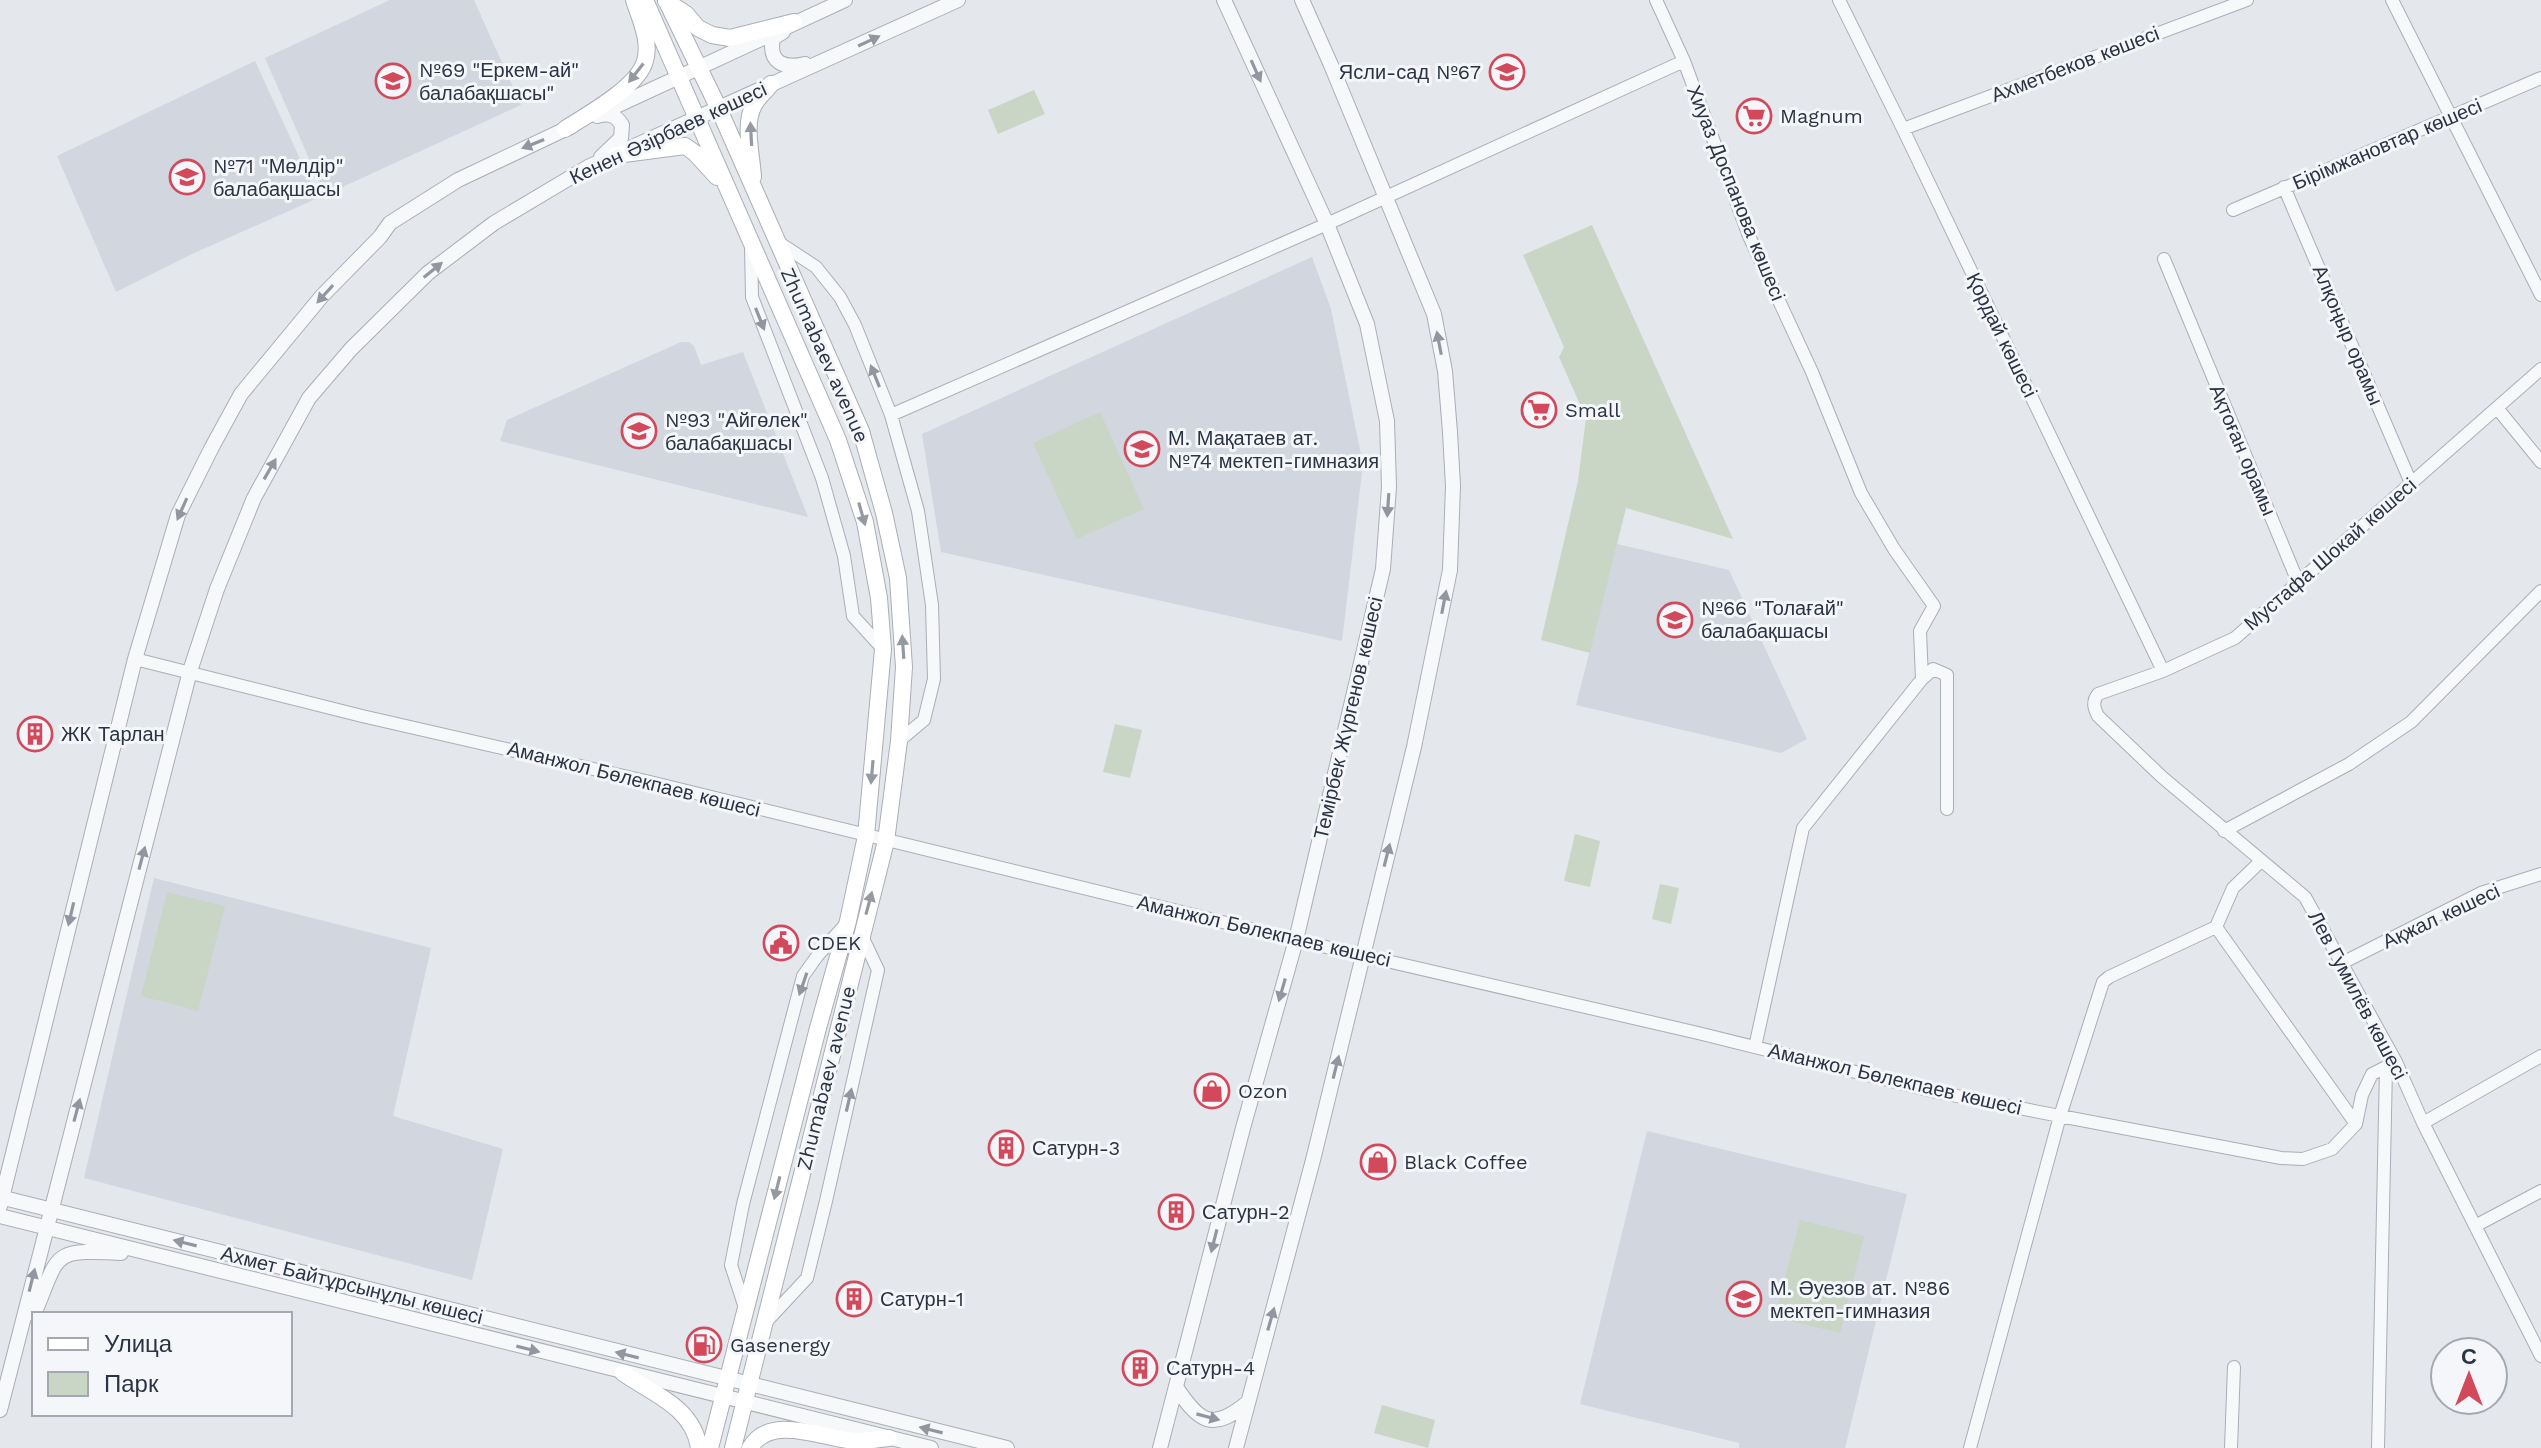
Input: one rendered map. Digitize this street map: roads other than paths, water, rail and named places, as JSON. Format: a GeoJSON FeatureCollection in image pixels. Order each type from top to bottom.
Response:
{"type":"FeatureCollection","features":[{"type":"Feature","properties":{"kind":"main road"},"geometry":{"type":"LineString","coordinates":[[565,129],[621,93],[645,63],[646,39],[634,0]]}},
{"type":"Feature","properties":{"kind":"main road","name":"Zhumabaev avenue"},"geometry":{"type":"LineString","coordinates":[[645,0],[838,440],[865,522],[879,598],[883,649],[866,836],[848,921],[710,1448]]}},
{"type":"Feature","properties":{"kind":"main road"},"geometry":{"type":"LineString","coordinates":[[666,1],[686,14],[698,28],[712,35],[730,38],[797,22]]}},
{"type":"Feature","properties":{"kind":"main road","name":"Zhumabaev avenue"},"geometry":{"type":"LineString","coordinates":[[666,1],[718,107],[861,431],[898,578],[904,667],[899,741],[886,841],[733,1448]]}},
{"type":"Feature","properties":{"kind":"main road"},"geometry":{"type":"LineString","coordinates":[[754,191],[749,129],[751,113],[754,104],[771,84]]}},
{"type":"Feature","properties":{"kind":"main road"},"geometry":{"type":"LineString","coordinates":[[616,155],[685,146],[720,181],[742,222]]}},
{"type":"Feature","properties":{"kind":"main road"},"geometry":{"type":"LineString","coordinates":[[623,1373],[684,1414],[699,1448]]}},
{"type":"Feature","properties":{"kind":"main road"},"geometry":{"type":"LineString","coordinates":[[750,1448],[766,1432],[782,1429],[859,1441],[889,1438]]}},
{"type":"Feature","properties":{"kind":"street"},"geometry":{"type":"LineString","coordinates":[[1,1200],[135,659],[178,515],[241,394],[322,296],[390,223],[458,180],[845,0]]}},
{"type":"Feature","properties":{"kind":"street","name":"Кенен Әзірбаев көшесі"},"geometry":{"type":"LineString","coordinates":[[0,1410],[190,671],[217,589],[254,498],[309,398],[351,349],[428,273],[494,223],[588,167],[958,0]]}},
{"type":"Feature","properties":{"kind":"street","name":"Темірбек Жүргенов көшесі"},"geometry":{"type":"LineString","coordinates":[[1160,1448],[1243,1128],[1296,940],[1383,569],[1389,487],[1387,421],[1367,324],[1327,224],[1224,0]]}},
{"type":"Feature","properties":{"kind":"street"},"geometry":{"type":"LineString","coordinates":[[1236,1448],[1313,1160],[1429,682],[1450,570],[1453,486],[1445,371],[1434,314],[1302,0]]}},
{"type":"Feature","properties":{"kind":"street"},"geometry":{"type":"LineString","coordinates":[[1656,0],[1684,61]]}},
{"type":"Feature","properties":{"kind":"street","name":"Қордай көшесі"},"geometry":{"type":"LineString","coordinates":[[1839,0],[2163,671]]}},
{"type":"Feature","properties":{"kind":"street","name":"Ахметбеков көшесі"},"geometry":{"type":"LineString","coordinates":[[1903,129],[2247,0]]}},
{"type":"Feature","properties":{"kind":"street"},"geometry":{"type":"LineString","coordinates":[[2392,0],[2541,295]]}},
{"type":"Feature","properties":{"kind":"street"},"geometry":{"type":"LineString","coordinates":[[797,22],[773,38],[772,54],[777,62],[786,67],[800,66],[836,56]]}},
{"type":"Feature","properties":{"kind":"street","name":"Хиуаз Доспанова көшесі"},"geometry":{"type":"LineString","coordinates":[[891,415],[1327,224],[1684,61],[1749,236],[1812,372],[1861,493],[1894,549],[1934,606],[1920,631],[1922,679]]}},
{"type":"Feature","properties":{"kind":"street","name":"Бірімжановтар көшесі"},"geometry":{"type":"LineString","coordinates":[[2233,210],[2541,78]]}},
{"type":"Feature","properties":{"kind":"street"},"geometry":{"type":"LineString","coordinates":[[588,167],[613,148],[622,131],[622,125],[614,116],[591,117]]}},
{"type":"Feature","properties":{"kind":"street","name":"Алқоңыр орамы"},"geometry":{"type":"LineString","coordinates":[[2284,187],[2411,483]]}},
{"type":"Feature","properties":{"kind":"street"},"geometry":{"type":"LineString","coordinates":[[774,239],[816,267],[840,297],[855,325],[891,415],[918,511],[934,634],[934,679],[924,720],[899,741]]}},
{"type":"Feature","properties":{"kind":"street"},"geometry":{"type":"LineString","coordinates":[[751,242],[752,297],[822,478],[844,556],[853,616],[883,649]]}},
{"type":"Feature","properties":{"kind":"street","name":"Ақтоған орамы"},"geometry":{"type":"LineString","coordinates":[[2164,259],[2298,582]]}},
{"type":"Feature","properties":{"kind":"street","name":"Мустафа Шокай көшесі"},"geometry":{"type":"LineString","coordinates":[[2095,698],[2098,694],[2163,671],[2235,638],[2541,369]]}},
{"type":"Feature","properties":{"kind":"street"},"geometry":{"type":"LineString","coordinates":[[2497,408],[2541,462]]}},
{"type":"Feature","properties":{"kind":"street"},"geometry":{"type":"LineString","coordinates":[[2224,831],[2349,764],[2411,722],[2541,591]]}},
{"type":"Feature","properties":{"kind":"street","name":"Аманжол Бөлекпаев көшесі"},"geometry":{"type":"LineString","coordinates":[[135,659],[1936,1092],[2281,1158],[2303,1159],[2332,1149],[2356,1124]]}},
{"type":"Feature","properties":{"kind":"street"},"geometry":{"type":"LineString","coordinates":[[1755,1047],[1803,828],[1933,669],[1947,675],[1947,809]]}},
{"type":"Feature","properties":{"kind":"street","name":"Лев Гумилёв көшесі"},"geometry":{"type":"LineString","coordinates":[[2095,698],[2094,707],[2098,716],[2162,777],[2305,897],[2342,963],[2541,1356]]}},
{"type":"Feature","properties":{"kind":"street"},"geometry":{"type":"LineString","coordinates":[[1970,1448],[2060,1116],[2103,982],[2216,927],[2233,888],[2261,861]]}},
{"type":"Feature","properties":{"kind":"street","name":"Ақжал көшесі"},"geometry":{"type":"LineString","coordinates":[[2342,963],[2481,893],[2541,874]]}},
{"type":"Feature","properties":{"kind":"street"},"geometry":{"type":"LineString","coordinates":[[746,1312],[731,1265],[743,1204],[803,976],[848,921]]}},
{"type":"Feature","properties":{"kind":"street"},"geometry":{"type":"LineString","coordinates":[[2216,927],[2356,1124]]}},
{"type":"Feature","properties":{"kind":"street"},"geometry":{"type":"LineString","coordinates":[[764,1325],[807,1278],[878,970],[861,934]]}},
{"type":"Feature","properties":{"kind":"street"},"geometry":{"type":"LineString","coordinates":[[2423,1123],[2541,1056]]}},
{"type":"Feature","properties":{"kind":"street"},"geometry":{"type":"LineString","coordinates":[[2356,1124],[2366,1082],[2372,1074],[2391,1065],[2378,1448]]}},
{"type":"Feature","properties":{"kind":"street"},"geometry":{"type":"LineString","coordinates":[[2475,1226],[2541,1191]]}},
{"type":"Feature","properties":{"kind":"street","name":"Ахмет Байтұрсынұлы көшесі"},"geometry":{"type":"LineString","coordinates":[[1,1200],[727,1380],[747,1394]]}},
{"type":"Feature","properties":{"kind":"street","name":"Ахмет Байтұрсынұлы көшесі"},"geometry":{"type":"LineString","coordinates":[[0,1216],[723,1398],[747,1394]]}},
{"type":"Feature","properties":{"kind":"street"},"geometry":{"type":"LineString","coordinates":[[35,1312],[49,1274],[64,1256],[98,1252],[153,1255]]}},
{"type":"Feature","properties":{"kind":"street"},"geometry":{"type":"LineString","coordinates":[[18,1338],[32,1317]]}},
{"type":"Feature","properties":{"kind":"street"},"geometry":{"type":"LineString","coordinates":[[2231,1448],[2234,1367]]}},
{"type":"Feature","properties":{"kind":"street"},"geometry":{"type":"LineString","coordinates":[[1176,1387],[1190,1408],[1208,1420],[1221,1421],[1248,1402]]}},
{"type":"Feature","properties":{"kind":"street"},"geometry":{"type":"LineString","coordinates":[[747,1394],[931,1448]]}},
{"type":"Feature","properties":{"kind":"street"},"geometry":{"type":"LineString","coordinates":[[747,1394],[1007,1448]]}},
{"type":"Feature","properties":{"kind":"place","name":"Ясли-сад №67"},"geometry":{"type":"Point","coordinates":[1507,72]}},
{"type":"Feature","properties":{"kind":"place","name":"№69 \"Еркем-ай\" балабақшасы\""},"geometry":{"type":"Point","coordinates":[393,81]}},
{"type":"Feature","properties":{"kind":"place","name":"Magnum"},"geometry":{"type":"Point","coordinates":[1754,116]}},
{"type":"Feature","properties":{"kind":"place","name":"№71 \"Мөлдір\" балабақшасы"},"geometry":{"type":"Point","coordinates":[187,177]}},
{"type":"Feature","properties":{"kind":"place","name":"Small"},"geometry":{"type":"Point","coordinates":[1539,410]}},
{"type":"Feature","properties":{"kind":"place","name":"№93 \"Айгөлек\" балабақшасы"},"geometry":{"type":"Point","coordinates":[639,431]}},
{"type":"Feature","properties":{"kind":"place","name":"М. Мақатаев ат. №74 мектеп-гимназия"},"geometry":{"type":"Point","coordinates":[1142,449]}},
{"type":"Feature","properties":{"kind":"place","name":"№66 \"Толағай\" балабақшасы"},"geometry":{"type":"Point","coordinates":[1675,620]}},
{"type":"Feature","properties":{"kind":"place","name":"ЖК Тарлан"},"geometry":{"type":"Point","coordinates":[35,734]}},
{"type":"Feature","properties":{"kind":"place","name":"CDEK"},"geometry":{"type":"Point","coordinates":[781,943]}},
{"type":"Feature","properties":{"kind":"place","name":"Ozon"},"geometry":{"type":"Point","coordinates":[1212,1091]}},
{"type":"Feature","properties":{"kind":"place","name":"Сатурн-3"},"geometry":{"type":"Point","coordinates":[1006,1148]}},
{"type":"Feature","properties":{"kind":"place","name":"Black Coffee"},"geometry":{"type":"Point","coordinates":[1378,1162]}},
{"type":"Feature","properties":{"kind":"place","name":"Сатурн-2"},"geometry":{"type":"Point","coordinates":[1176,1212]}},
{"type":"Feature","properties":{"kind":"place","name":"Сатурн-1"},"geometry":{"type":"Point","coordinates":[854,1299]}},
{"type":"Feature","properties":{"kind":"place","name":"М. Әуезов ат. №86 мектеп-гимназия"},"geometry":{"type":"Point","coordinates":[1744,1299]}},
{"type":"Feature","properties":{"kind":"place","name":"Gasenergy"},"geometry":{"type":"Point","coordinates":[704,1345]}},
{"type":"Feature","properties":{"kind":"place","name":"Сатурн-4"},"geometry":{"type":"Point","coordinates":[1140,1368]}}]}
